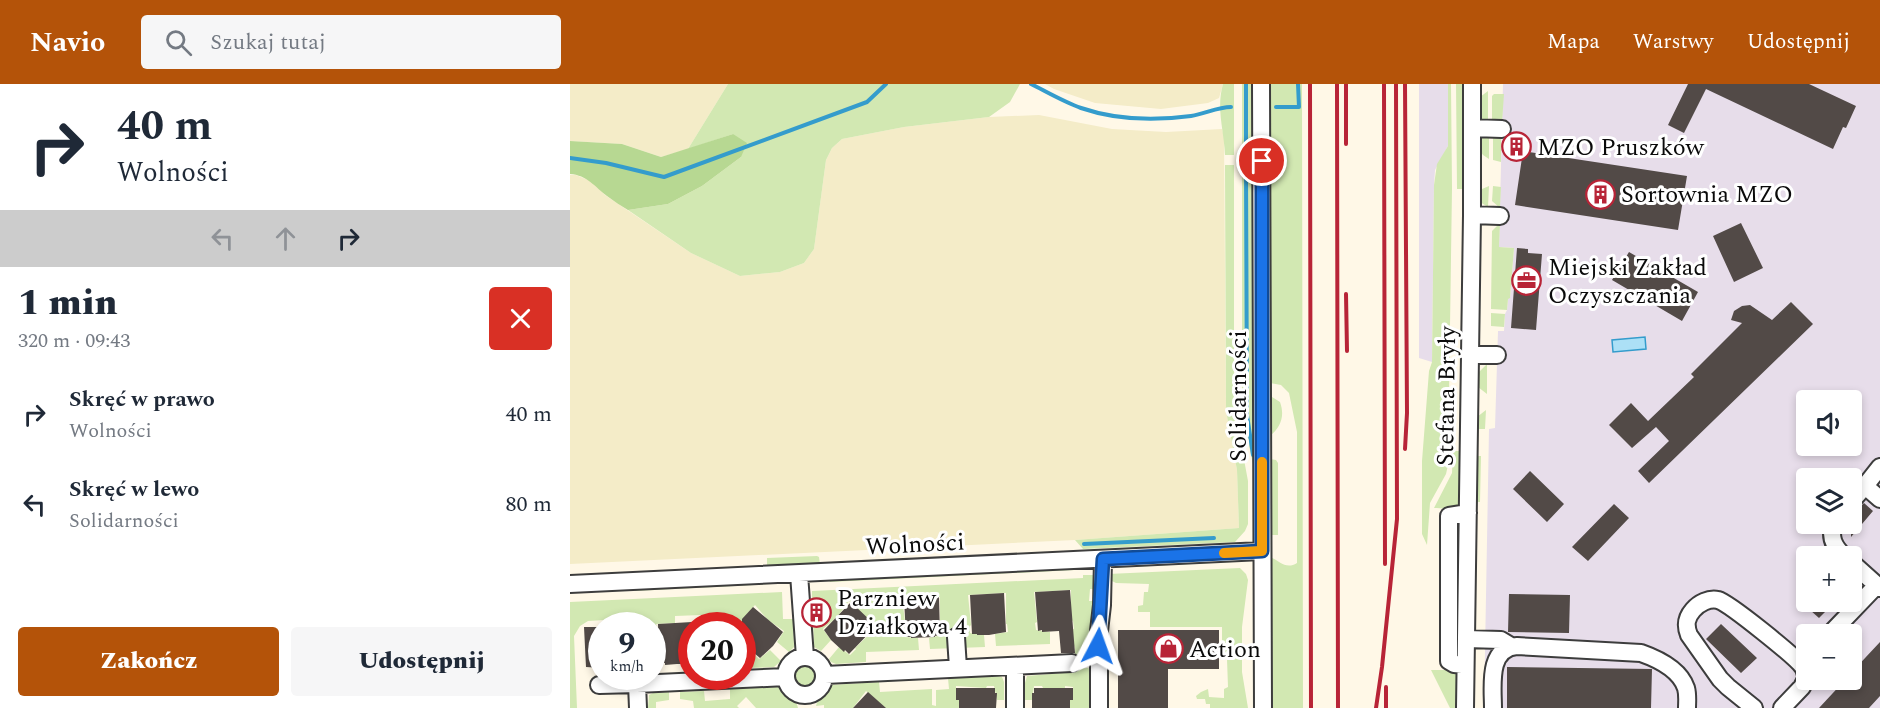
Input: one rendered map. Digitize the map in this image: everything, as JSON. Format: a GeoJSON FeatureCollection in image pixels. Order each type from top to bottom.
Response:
{"type":"FeatureCollection","features":[{"type":"Feature","properties":{"kind":"street","name":"Solidarności"},"geometry":{"type":"LineString","coordinates":[[1261,84],[1263,708]]}},
{"type":"Feature","properties":{"kind":"street","name":"Stefana Bryły"},"geometry":{"type":"LineString","coordinates":[[1465,708],[1473,215],[1472,84]]}},
{"type":"Feature","properties":{"kind":"street"},"geometry":{"type":"LineString","coordinates":[[1472,128],[1502,129]]}},
{"type":"Feature","properties":{"kind":"street"},"geometry":{"type":"LineString","coordinates":[[1473,215],[1500,216]]}},
{"type":"Feature","properties":{"kind":"street"},"geometry":{"type":"LineString","coordinates":[[1471,355],[1497,355]]}},
{"type":"Feature","properties":{"kind":"street"},"geometry":{"type":"LineString","coordinates":[[1862,488],[1880,467]]}},
{"type":"Feature","properties":{"kind":"street"},"geometry":{"type":"LineString","coordinates":[[1864,486],[1880,499]]}},
{"type":"Feature","properties":{"kind":"street"},"geometry":{"type":"LineString","coordinates":[[1465,665],[1449,661],[1449,516],[1468,513]]}},
{"type":"Feature","properties":{"kind":"street","name":"Wolności"},"geometry":{"type":"LineString","coordinates":[[570,584],[1262,551]]}},
{"type":"Feature","properties":{"kind":"street"},"geometry":{"type":"LineString","coordinates":[[1099,708],[1085,662],[1103,559]]}},
{"type":"Feature","properties":{"kind":"street"},"geometry":{"type":"LineString","coordinates":[[1840,624],[1879,586],[1862,571]]}},
{"type":"Feature","properties":{"kind":"street"},"geometry":{"type":"LineString","coordinates":[[799,574],[805,657]]}},
{"type":"Feature","properties":{"kind":"street"},"geometry":{"type":"LineString","coordinates":[[1754,708],[1720,679],[1689,635],[1686,627],[1688,619],[1698,604],[1714,600],[1724,603],[1796,662]]}},
{"type":"Feature","properties":{"kind":"street"},"geometry":{"type":"LineString","coordinates":[[956,637],[958,668]]}},
{"type":"Feature","properties":{"kind":"street"},"geometry":{"type":"LineString","coordinates":[[1466,639],[1501,640],[1511,646],[1641,653],[1657,659],[1672,669],[1685,687],[1687,708]]}},
{"type":"Feature","properties":{"kind":"street"},"geometry":{"type":"LineString","coordinates":[[1493,708],[1493,665],[1511,646]]}},
{"type":"Feature","properties":{"kind":"street"},"geometry":{"type":"LineString","coordinates":[[805,657],[821,664],[825,675],[821,687],[807,701],[790,688],[786,677],[794,661],[805,657]]}},
{"type":"Feature","properties":{"kind":"street"},"geometry":{"type":"LineString","coordinates":[[825,675],[1085,662]]}},
{"type":"Feature","properties":{"kind":"street"},"geometry":{"type":"LineString","coordinates":[[1015,666],[1015,708]]}},
{"type":"Feature","properties":{"kind":"street"},"geometry":{"type":"LineString","coordinates":[[666,683],[786,677]]}},
{"type":"Feature","properties":{"kind":"street"},"geometry":{"type":"LineString","coordinates":[[637,690],[638,708]]}},
{"type":"Feature","properties":{"kind":"street"},"geometry":{"type":"LineString","coordinates":[[1782,708],[1798,690]]}},
{"type":"Feature","properties":{"kind":"shaded area"},"geometry":{"type":"Polygon","coordinates":[[[570,84],[728,84],[688,149],[661,157],[622,144],[570,141],[570,84]]]}},
{"type":"Feature","properties":{"kind":"shaded area"},"geometry":{"type":"Polygon","coordinates":[[[1045,84],[1223,84],[1219,98],[1208,103],[1161,109],[1095,103],[1045,84]]]}},
{"type":"Feature","properties":{"kind":"shaded area"},"geometry":{"type":"Polygon","coordinates":[[[1419,84],[1448,84],[1448,146],[1435,170],[1434,185],[1432,362],[1419,358],[1419,84]]]}},
{"type":"Feature","properties":{"kind":"shaded area"},"geometry":{"type":"Polygon","coordinates":[[[1503,84],[1880,84],[1880,708],[1484,708],[1489,429],[1495,428],[1498,331],[1504,331],[1505,314],[1508,298],[1510,298],[1514,248],[1499,247],[1503,84]]]}},
{"type":"Feature","properties":{"kind":"shaded area"},"geometry":{"type":"Polygon","coordinates":[[[1039,115],[1112,129],[1166,132],[1222,129],[1224,137],[1226,411],[1237,470],[1239,528],[1075,540],[570,564],[570,175],[593,182],[605,195],[691,253],[740,276],[780,272],[804,263],[814,249],[826,160],[832,148],[842,139],[904,127],[989,117],[1039,115]]]}},
{"type":"Feature","properties":{"kind":"green space"},"geometry":{"type":"Polygon","coordinates":[[[728,84],[1020,84],[1010,102],[989,117],[904,127],[842,139],[832,148],[826,160],[814,249],[804,263],[780,272],[740,276],[691,253],[628,210],[668,204],[702,186],[741,157],[733,134],[688,149],[728,84]]]}},
{"type":"Feature","properties":{"kind":"green space"},"geometry":{"type":"Polygon","coordinates":[[[1223,84],[1234,84],[1234,155],[1225,155],[1220,111],[1223,84]]]}},
{"type":"Feature","properties":{"kind":"green space"},"geometry":{"type":"Polygon","coordinates":[[[1242,84],[1255,84],[1254,151],[1251,155],[1242,155],[1242,84]]]}},
{"type":"Feature","properties":{"kind":"green space"},"geometry":{"type":"Polygon","coordinates":[[[1269,84],[1302,84],[1303,708],[1270,708],[1270,557],[1290,566],[1297,563],[1297,432],[1289,393],[1281,385],[1270,383],[1269,84]]]}},
{"type":"Feature","properties":{"kind":"green space"},"geometry":{"type":"Polygon","coordinates":[[[1448,84],[1451,84],[1452,188],[1448,465],[1446,474],[1430,503],[1427,545],[1422,534],[1422,461],[1429,371],[1432,362],[1434,185],[1437,164],[1448,146],[1448,84]]]}},
{"type":"Feature","properties":{"kind":"green space"},"geometry":{"type":"Polygon","coordinates":[[[1456,84],[1466,84],[1465,189],[1457,189],[1456,84]]]}},
{"type":"Feature","properties":{"kind":"green space"},"geometry":{"type":"Polygon","coordinates":[[[1488,91],[1488,123],[1480,119],[1480,97],[1488,91]]]}},
{"type":"Feature","properties":{"kind":"green space"},"geometry":{"type":"Polygon","coordinates":[[[1504,94],[1502,123],[1492,123],[1492,96],[1504,94]]]}},
{"type":"Feature","properties":{"kind":"green space"},"geometry":{"type":"Polygon","coordinates":[[[1489,133],[1489,159],[1479,149],[1481,139],[1489,133]]]}},
{"type":"Feature","properties":{"kind":"green space"},"geometry":{"type":"Polygon","coordinates":[[[1493,133],[1501,133],[1501,162],[1493,160],[1493,133]]]}},
{"type":"Feature","properties":{"kind":"green space"},"geometry":{"type":"Polygon","coordinates":[[[733,134],[747,143],[741,157],[702,186],[668,204],[628,210],[586,179],[570,174],[570,141],[622,144],[661,157],[733,134]]]}},
{"type":"Feature","properties":{"kind":"green space"},"geometry":{"type":"Polygon","coordinates":[[[1225,165],[1234,165],[1234,406],[1248,481],[1248,524],[1235,542],[1083,549],[1075,540],[1239,528],[1237,470],[1226,411],[1225,165]]]}},
{"type":"Feature","properties":{"kind":"green space"},"geometry":{"type":"Polygon","coordinates":[[[1242,165],[1251,165],[1255,170],[1255,474],[1242,412],[1242,165]]]}},
{"type":"Feature","properties":{"kind":"green space"},"geometry":{"type":"Polygon","coordinates":[[[1489,186],[1488,207],[1479,199],[1482,189],[1489,186]]]}},
{"type":"Feature","properties":{"kind":"green space"},"geometry":{"type":"Polygon","coordinates":[[[1493,186],[1501,187],[1500,208],[1492,201],[1493,186]]]}},
{"type":"Feature","properties":{"kind":"green space"},"geometry":{"type":"Polygon","coordinates":[[[1500,223],[1499,247],[1514,248],[1507,310],[1491,309],[1492,231],[1500,223]]]}},
{"type":"Feature","properties":{"kind":"green space"},"geometry":{"type":"Polygon","coordinates":[[[1491,313],[1505,314],[1504,327],[1491,326],[1491,313]]]}},
{"type":"Feature","properties":{"kind":"green space"},"geometry":{"type":"Polygon","coordinates":[[[1487,364],[1487,394],[1478,387],[1478,373],[1487,364]]]}},
{"type":"Feature","properties":{"kind":"green space"},"geometry":{"type":"Polygon","coordinates":[[[1269,395],[1280,402],[1282,412],[1277,429],[1270,436],[1269,395]]]}},
{"type":"Feature","properties":{"kind":"green space"},"geometry":{"type":"Polygon","coordinates":[[[1486,410],[1485,429],[1477,429],[1477,417],[1486,410]]]}},
{"type":"Feature","properties":{"kind":"green space"},"geometry":{"type":"Polygon","coordinates":[[[1453,451],[1461,451],[1462,502],[1452,508],[1434,508],[1452,473],[1453,451]]]}},
{"type":"Feature","properties":{"kind":"green space"},"geometry":{"type":"Polygon","coordinates":[[[1477,456],[1481,456],[1480,502],[1476,502],[1477,456]]]}},
{"type":"Feature","properties":{"kind":"green space"},"geometry":{"type":"Polygon","coordinates":[[[1270,459],[1278,463],[1278,535],[1270,535],[1270,459]]]}},
{"type":"Feature","properties":{"kind":"green space"},"geometry":{"type":"Polygon","coordinates":[[[817,556],[820,565],[767,566],[767,558],[817,556]]]}},
{"type":"Feature","properties":{"kind":"green space"},"geometry":{"type":"Polygon","coordinates":[[[1234,560],[1232,562],[1110,568],[1112,566],[1234,560]]]}},
{"type":"Feature","properties":{"kind":"green space"},"geometry":{"type":"Polygon","coordinates":[[[1076,566],[1075,570],[830,582],[828,579],[1076,566]]]}},
{"type":"Feature","properties":{"kind":"green space"},"geometry":{"type":"Polygon","coordinates":[[[1240,568],[1248,580],[1242,627],[1242,672],[1248,708],[1210,708],[1210,704],[1206,704],[1205,699],[1197,699],[1196,696],[1208,689],[1209,697],[1224,698],[1224,689],[1228,687],[1227,659],[1222,659],[1222,627],[1150,627],[1150,612],[1138,612],[1138,606],[1143,605],[1144,592],[1148,592],[1149,584],[1116,583],[1110,580],[1108,574],[1240,568]]]}},
{"type":"Feature","properties":{"kind":"green space"},"geometry":{"type":"Polygon","coordinates":[[[1083,575],[1096,575],[1096,589],[1090,589],[1089,601],[1096,601],[1091,654],[1083,656],[1083,668],[1093,671],[1094,708],[1070,708],[1070,700],[1073,700],[1073,687],[1065,686],[1065,688],[1043,688],[1034,686],[1032,700],[1025,700],[1027,676],[1062,673],[1067,656],[1075,655],[1075,648],[1067,629],[1074,629],[1071,620],[1071,590],[1034,592],[1036,630],[1050,632],[1050,644],[996,646],[995,634],[1008,632],[1006,593],[968,595],[970,633],[984,635],[985,647],[930,649],[929,638],[942,635],[940,597],[902,598],[906,629],[904,629],[904,637],[918,638],[919,650],[866,652],[866,662],[836,664],[831,662],[829,659],[839,647],[850,655],[877,627],[868,618],[865,620],[859,610],[849,601],[837,617],[823,629],[831,640],[821,651],[814,647],[813,615],[819,615],[819,603],[812,603],[812,591],[1083,578],[1083,575]]]}},
{"type":"Feature","properties":{"kind":"green space"},"geometry":{"type":"Polygon","coordinates":[[[788,581],[791,583],[635,591],[635,588],[788,581]]]}},
{"type":"Feature","properties":{"kind":"green space"},"geometry":{"type":"Polygon","coordinates":[[[782,592],[783,619],[793,619],[794,647],[789,652],[777,642],[784,631],[768,620],[755,605],[749,612],[678,612],[678,616],[675,616],[675,623],[666,623],[666,612],[588,612],[588,621],[580,626],[574,636],[577,708],[570,708],[570,602],[782,592]]]}},
{"type":"Feature","properties":{"kind":"green space"},"geometry":{"type":"Polygon","coordinates":[[[770,650],[781,661],[774,667],[756,668],[756,656],[759,659],[770,650]]]}},
{"type":"Feature","properties":{"kind":"green space"},"geometry":{"type":"Polygon","coordinates":[[[805,664],[813,668],[817,676],[813,684],[805,688],[797,684],[793,676],[797,668],[805,664]]]}},
{"type":"Feature","properties":{"kind":"green space"},"geometry":{"type":"Polygon","coordinates":[[[1431,670],[1450,670],[1458,675],[1459,708],[1450,708],[1431,670]]]}},
{"type":"Feature","properties":{"kind":"green space"},"geometry":{"type":"Polygon","coordinates":[[[1002,677],[1004,682],[1004,700],[997,700],[994,686],[986,688],[956,686],[959,708],[885,708],[866,691],[853,708],[816,706],[818,699],[831,685],[879,682],[880,692],[932,689],[932,705],[936,706],[936,690],[949,689],[948,678],[1002,677]]]}},
{"type":"Feature","properties":{"kind":"green space"},"geometry":{"type":"Polygon","coordinates":[[[781,687],[796,702],[798,708],[756,708],[746,697],[737,706],[739,708],[694,708],[693,701],[680,699],[680,692],[704,691],[705,701],[730,699],[730,690],[756,690],[756,688],[781,687]]]}},
{"type":"Feature","properties":{"kind":"green space"},"geometry":{"type":"Polygon","coordinates":[[[669,692],[669,700],[656,702],[656,708],[648,708],[649,695],[669,692]]]}},
{"type":"Feature","properties":{"kind":"water"},"geometry":{"type":"Polygon","coordinates":[[[1645,337],[1646,349],[1613,352],[1612,340],[1645,337]]]}},
{"type":"Feature","properties":{"kind":"building"},"geometry":{"type":"Polygon","coordinates":[[[1688,84],[1809,84],[1856,106],[1833,149],[1706,89],[1684,133],[1668,125],[1688,84]]]}},
{"type":"Feature","properties":{"kind":"building","name":"Sortownia MZO"},"geometry":{"type":"Polygon","coordinates":[[[1523,151],[1687,176],[1678,230],[1515,205],[1523,151]]]}},
{"type":"Feature","properties":{"kind":"building"},"geometry":{"type":"Polygon","coordinates":[[[1741,223],[1763,268],[1734,282],[1713,236],[1741,223]]]}},
{"type":"Feature","properties":{"kind":"building","name":"Miejski Zakład Oczyszczania"},"geometry":{"type":"Polygon","coordinates":[[[1517,248],[1528,249],[1528,253],[1542,254],[1536,330],[1511,328],[1517,248]]]}},
{"type":"Feature","properties":{"kind":"building"},"geometry":{"type":"Polygon","coordinates":[[[1629,252],[1698,292],[1682,321],[1612,280],[1629,252]]]}},
{"type":"Feature","properties":{"kind":"building"},"geometry":{"type":"Polygon","coordinates":[[[1791,302],[1813,324],[1649,483],[1638,471],[1669,441],[1656,427],[1632,448],[1609,425],[1631,403],[1648,421],[1694,377],[1691,374],[1742,323],[1731,320],[1734,311],[1742,306],[1750,305],[1772,320],[1791,302]]]}},
{"type":"Feature","properties":{"kind":"building"},"geometry":{"type":"Polygon","coordinates":[[[1530,471],[1564,504],[1547,522],[1513,489],[1530,471]]]}},
{"type":"Feature","properties":{"kind":"building"},"geometry":{"type":"Polygon","coordinates":[[[1864,503],[1873,511],[1862,524],[1862,505],[1864,503]]]}},
{"type":"Feature","properties":{"kind":"building"},"geometry":{"type":"Polygon","coordinates":[[[1614,504],[1629,518],[1588,561],[1572,547],[1614,504]]]}},
{"type":"Feature","properties":{"kind":"building"},"geometry":{"type":"Polygon","coordinates":[[[1070,590],[1075,653],[1061,653],[1059,631],[1038,631],[1035,592],[1070,590]]]}},
{"type":"Feature","properties":{"kind":"building"},"geometry":{"type":"Polygon","coordinates":[[[1004,593],[1006,632],[989,635],[972,634],[970,595],[1004,593]]]}},
{"type":"Feature","properties":{"kind":"building"},"geometry":{"type":"Polygon","coordinates":[[[1509,594],[1570,595],[1569,633],[1508,632],[1509,594]]]}},
{"type":"Feature","properties":{"kind":"building"},"geometry":{"type":"Polygon","coordinates":[[[939,596],[940,635],[906,637],[904,598],[939,596]]]}},
{"type":"Feature","properties":{"kind":"building"},"geometry":{"type":"Polygon","coordinates":[[[851,602],[876,626],[849,654],[831,640],[824,630],[851,602]]]}},
{"type":"Feature","properties":{"kind":"building"},"geometry":{"type":"Polygon","coordinates":[[[753,607],[783,632],[760,658],[756,655],[756,612],[748,612],[753,607]]]}},
{"type":"Feature","properties":{"kind":"building"},"geometry":{"type":"Polygon","coordinates":[[[1812,612],[1825,612],[1819,618],[1812,612]]]}},
{"type":"Feature","properties":{"kind":"building"},"geometry":{"type":"Polygon","coordinates":[[[678,623],[678,664],[666,665],[666,624],[678,623]]]}},
{"type":"Feature","properties":{"kind":"building"},"geometry":{"type":"Polygon","coordinates":[[[1721,624],[1757,658],[1741,673],[1706,639],[1721,624]]]}},
{"type":"Feature","properties":{"kind":"building"},"geometry":{"type":"Polygon","coordinates":[[[584,627],[588,627],[588,667],[586,667],[584,627]]]}},
{"type":"Feature","properties":{"kind":"building"},"geometry":{"type":"Polygon","coordinates":[[[1118,630],[1219,630],[1219,669],[1168,669],[1168,708],[1118,708],[1118,630]]]}},
{"type":"Feature","properties":{"kind":"building"},"geometry":{"type":"Polygon","coordinates":[[[1880,642],[1880,696],[1869,708],[1819,708],[1836,690],[1862,690],[1862,661],[1880,642]]]}},
{"type":"Feature","properties":{"kind":"building"},"geometry":{"type":"Polygon","coordinates":[[[1507,667],[1652,669],[1651,708],[1507,708],[1507,667]]]}},
{"type":"Feature","properties":{"kind":"building"},"geometry":{"type":"Polygon","coordinates":[[[956,688],[995,688],[996,708],[959,708],[956,688]]]}},
{"type":"Feature","properties":{"kind":"building"},"geometry":{"type":"Polygon","coordinates":[[[1034,688],[1073,688],[1070,708],[1032,708],[1034,688]]]}},
{"type":"Feature","properties":{"kind":"building"},"geometry":{"type":"Polygon","coordinates":[[[868,692],[886,708],[853,708],[868,692]]]}},
{"type":"Feature","properties":{"kind":"waterway"},"geometry":{"type":"LineString","coordinates":[[570,158],[606,163],[664,177],[867,102],[886,84]]}},
{"type":"Feature","properties":{"kind":"waterway"},"geometry":{"type":"LineString","coordinates":[[1031,84],[1081,108],[1121,117],[1177,118],[1231,107]]}},
{"type":"Feature","properties":{"kind":"waterway"},"geometry":{"type":"LineString","coordinates":[[1246,84],[1246,153]]}},
{"type":"Feature","properties":{"kind":"waterway"},"geometry":{"type":"LineString","coordinates":[[1276,107],[1299,107],[1298,84]]}},
{"type":"Feature","properties":{"kind":"waterway"},"geometry":{"type":"LineString","coordinates":[[1246,168],[1247,415],[1253,455]]}},
{"type":"Feature","properties":{"kind":"waterway"},"geometry":{"type":"LineString","coordinates":[[1084,544],[1214,538]]}},
{"type":"Feature","properties":{"kind":"railway"},"geometry":{"type":"LineString","coordinates":[[1310,84],[1311,708]]}},
{"type":"Feature","properties":{"kind":"railway"},"geometry":{"type":"LineString","coordinates":[[1337,84],[1338,708]]}},
{"type":"Feature","properties":{"kind":"railway"},"geometry":{"type":"LineString","coordinates":[[1346,84],[1346,144]]}},
{"type":"Feature","properties":{"kind":"railway"},"geometry":{"type":"LineString","coordinates":[[1384,84],[1385,564]]}},
{"type":"Feature","properties":{"kind":"railway"},"geometry":{"type":"LineString","coordinates":[[1376,708],[1397,519],[1396,84]]}},
{"type":"Feature","properties":{"kind":"railway"},"geometry":{"type":"LineString","coordinates":[[1405,84],[1407,413],[1405,449]]}},
{"type":"Feature","properties":{"kind":"railway"},"geometry":{"type":"LineString","coordinates":[[1346,294],[1347,351]]}},
{"type":"Feature","properties":{"kind":"railway"},"geometry":{"type":"LineString","coordinates":[[1386,687],[1386,708]]}},
{"type":"Feature","properties":{"kind":"slow traffic"},"geometry":{"type":"LineString","coordinates":[[1224,553],[1262,551],[1262,462]]}},
{"type":"Feature","properties":{"kind":"place","name":"MZO Pruszków"},"geometry":{"type":"Point","coordinates":[1516,147]}},
{"type":"Feature","properties":{"kind":"place","name":"Sortownia MZO"},"geometry":{"type":"Point","coordinates":[1600,194]}},
{"type":"Feature","properties":{"kind":"place","name":"Miejski Zakład Oczyszczania"},"geometry":{"type":"Point","coordinates":[1527,281]}},
{"type":"Feature","properties":{"kind":"place","name":"Parzniew Działkowa 4"},"geometry":{"type":"Point","coordinates":[816,612]}},
{"type":"Feature","properties":{"kind":"place","name":"Action"},"geometry":{"type":"Point","coordinates":[1168,649]}},
{"type":"Feature","properties":{"kind":"route"},"geometry":{"type":"LineString","coordinates":[[1098,646],[1103,559],[1262,551],[1262,161]]}}]}
